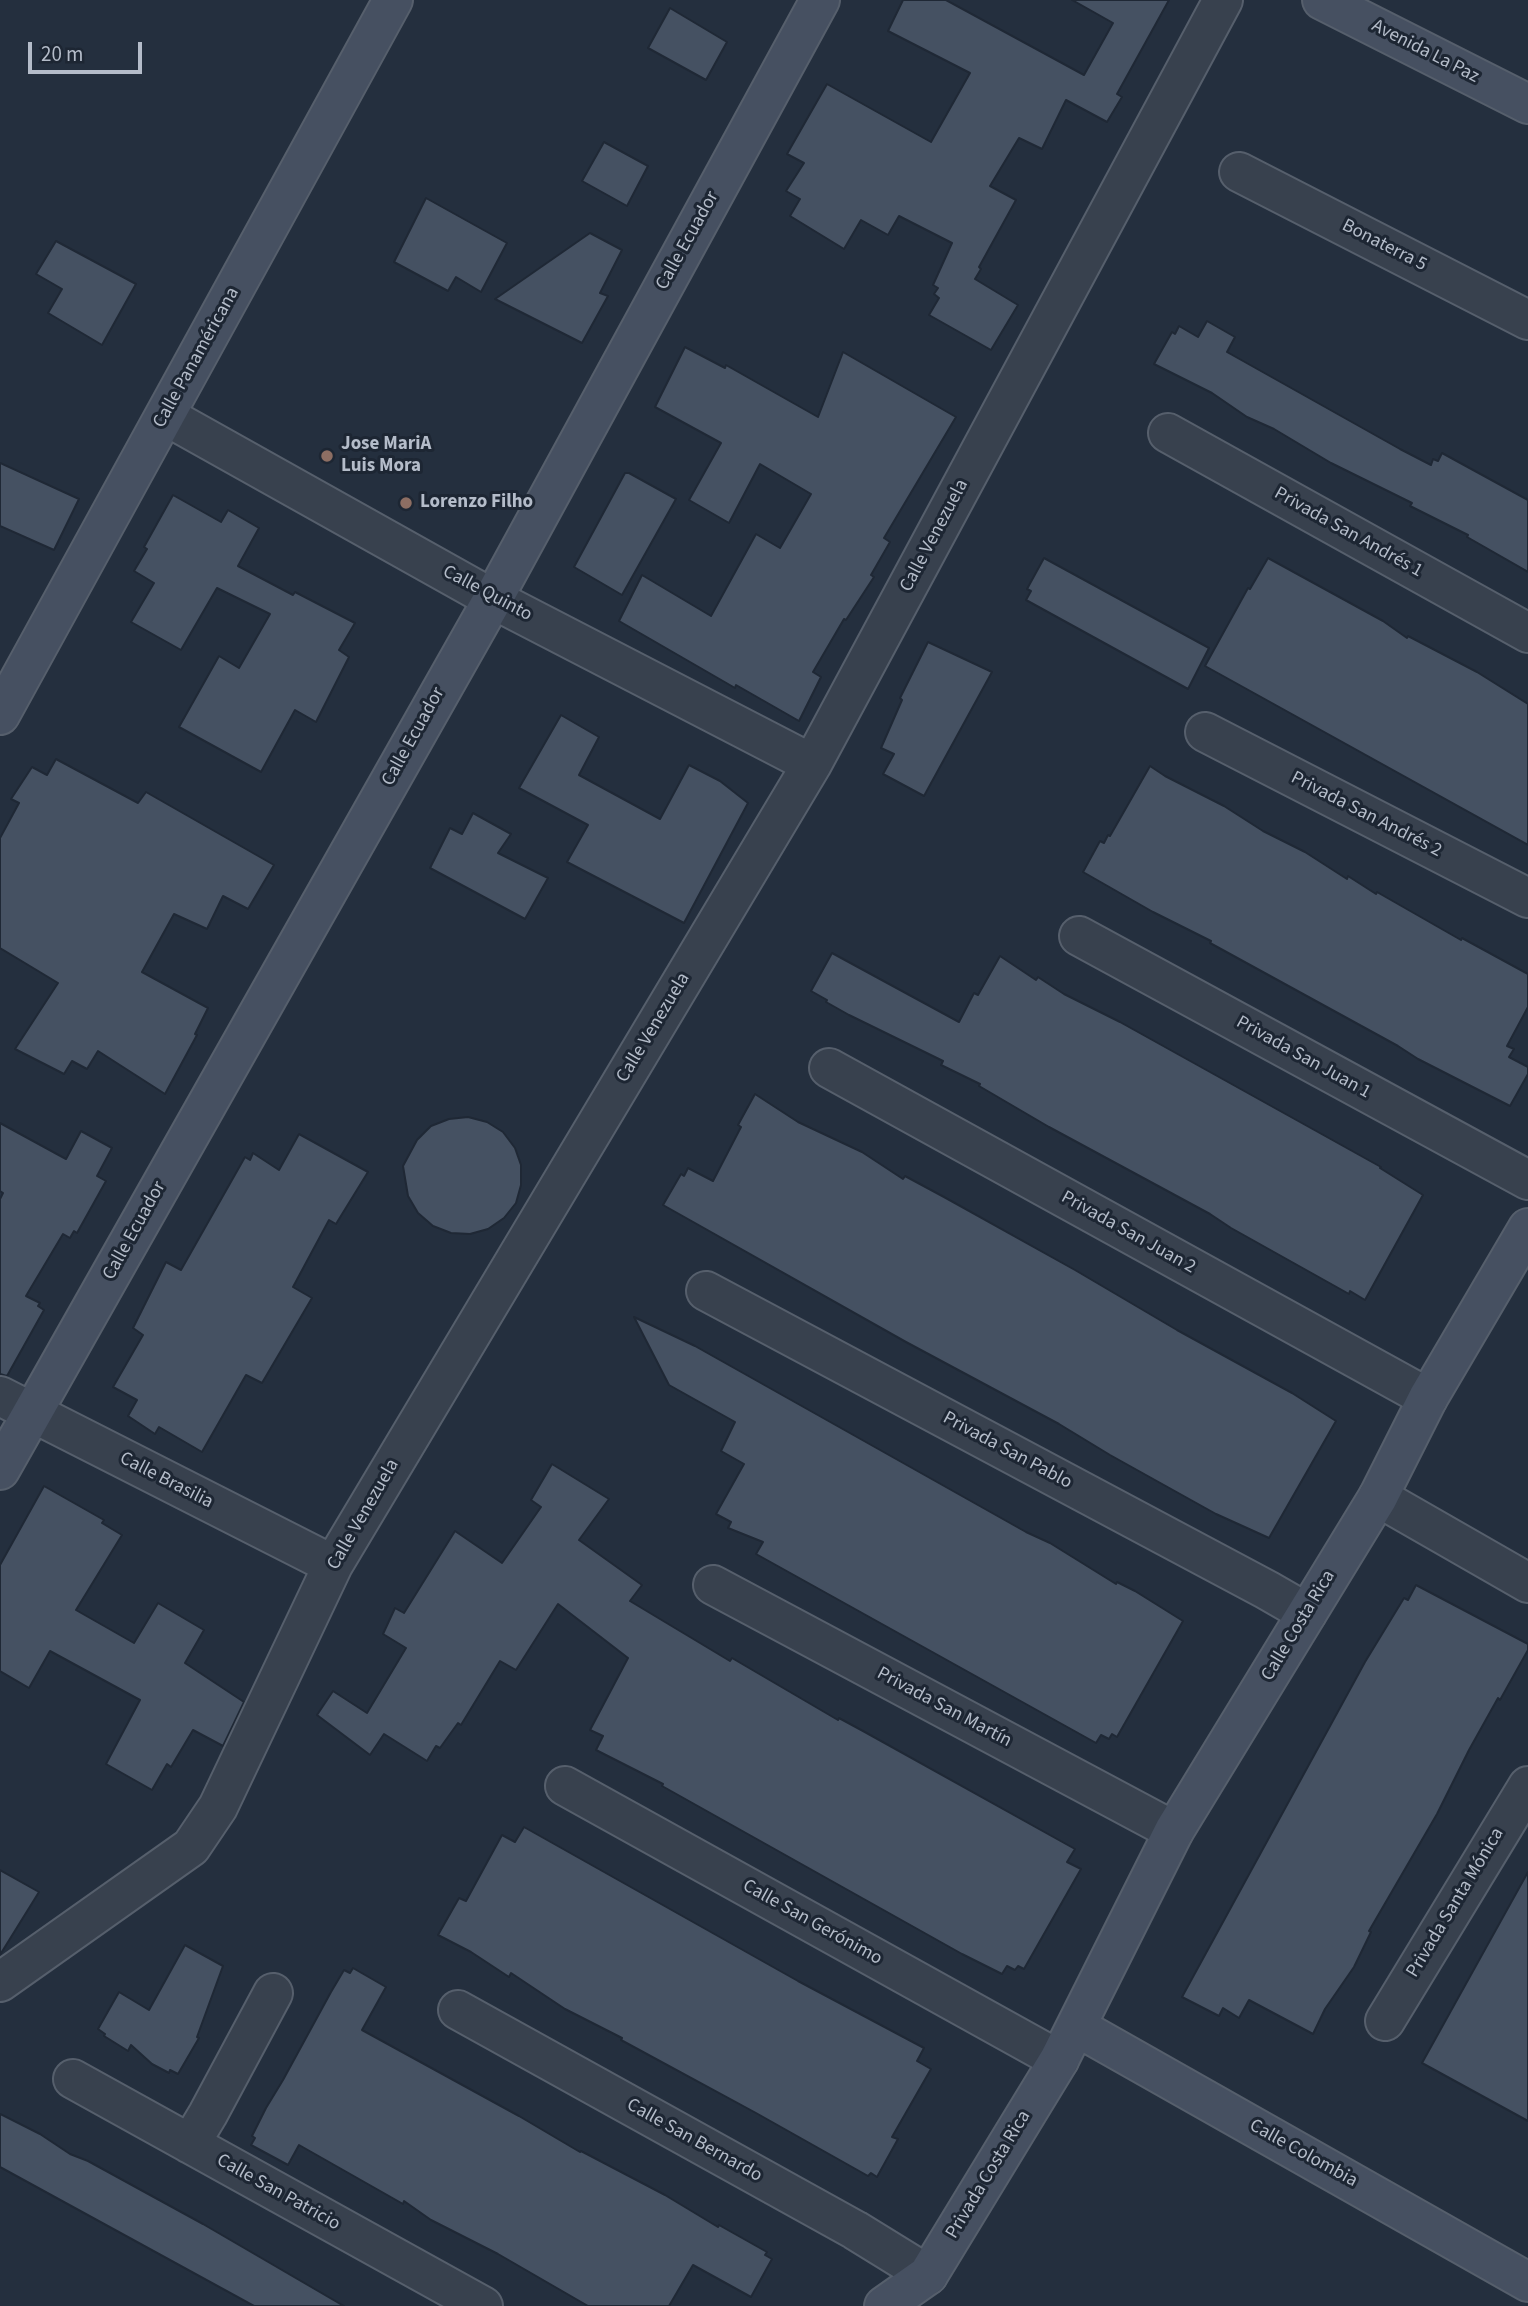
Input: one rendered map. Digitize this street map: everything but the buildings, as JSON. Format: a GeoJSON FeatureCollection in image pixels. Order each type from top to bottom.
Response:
{"type":"FeatureCollection","features":[{"type":"Feature","properties":{"kind":"street","name":"Calle Panaméricana"},"geometry":{"type":"LineString","coordinates":[[0,715],[393,0]]}},
{"type":"Feature","properties":{"kind":"street","name":"Calle Ecuador"},"geometry":{"type":"LineString","coordinates":[[0,1470],[16,1405],[493,598],[820,0]]}},
{"type":"Feature","properties":{"kind":"street","name":"Calle Venezuela"},"geometry":{"type":"LineString","coordinates":[[0,1982],[191,1847],[218,1807],[333,1565],[812,764],[1223,0]]}},
{"type":"Feature","properties":{"kind":"street","name":"Avenida La Paz"},"geometry":{"type":"LineString","coordinates":[[1322,0],[1528,104]]}},
{"type":"Feature","properties":{"kind":"street","name":"Bonaterra 5"},"geometry":{"type":"LineString","coordinates":[[1239,172],[1528,320]]}},
{"type":"Feature","properties":{"kind":"street","name":"Calle Quinto"},"geometry":{"type":"LineString","coordinates":[[166,416],[493,598],[812,764]]}},
{"type":"Feature","properties":{"kind":"street","name":"Privada San Andrés 1"},"geometry":{"type":"LineString","coordinates":[[1168,433],[1528,633]]}},
{"type":"Feature","properties":{"kind":"street","name":"Privada San Andrés 2"},"geometry":{"type":"LineString","coordinates":[[1205,732],[1528,898]]}},
{"type":"Feature","properties":{"kind":"street","name":"Privada San Juan 1"},"geometry":{"type":"LineString","coordinates":[[1079,936],[1528,1180]]}},
{"type":"Feature","properties":{"kind":"street","name":"Privada San Juan 2"},"geometry":{"type":"LineString","coordinates":[[828,1068],[1428,1398]]}},
{"type":"Feature","properties":{"kind":"street","name":"Calle Costa Rica"},"geometry":{"type":"LineString","coordinates":[[1077,2027],[1174,1831],[1378,1497],[1428,1398],[1528,1228]]}},
{"type":"Feature","properties":{"kind":"street","name":"Privada San Pablo"},"geometry":{"type":"LineString","coordinates":[[706,1291],[1307,1613]]}},
{"type":"Feature","properties":{"kind":"street","name":"Calle Brasilia"},"geometry":{"type":"LineString","coordinates":[[16,1405],[333,1565]]}},
{"type":"Feature","properties":{"kind":"street"},"geometry":{"type":"LineString","coordinates":[[1378,1497],[1528,1583]]}},
{"type":"Feature","properties":{"kind":"street","name":"Privada San Martín"},"geometry":{"type":"LineString","coordinates":[[713,1585],[1174,1831]]}},
{"type":"Feature","properties":{"kind":"street","name":"Calle San Gerónimo"},"geometry":{"type":"LineString","coordinates":[[565,1786],[1059,2060]]}},
{"type":"Feature","properties":{"kind":"street","name":"Privada Santa Mónica"},"geometry":{"type":"LineString","coordinates":[[1385,2021],[1528,1786]]}},
{"type":"Feature","properties":{"kind":"street"},"geometry":{"type":"LineString","coordinates":[[190,2144],[273,1993]]}},
{"type":"Feature","properties":{"kind":"street","name":"Calle San Bernardo"},"geometry":{"type":"LineString","coordinates":[[458,2010],[855,2230],[928,2275]]}},
{"type":"Feature","properties":{"kind":"street","name":"Privada Costa Rica"},"geometry":{"type":"LineString","coordinates":[[884,2306],[928,2275],[1077,2027]]}},
{"type":"Feature","properties":{"kind":"street","name":"Calle Colombia"},"geometry":{"type":"LineString","coordinates":[[1077,2027],[1528,2282]]}},
{"type":"Feature","properties":{"kind":"street","name":"Calle San Patricio"},"geometry":{"type":"LineString","coordinates":[[73,2079],[483,2306]]}},
{"type":"Feature","properties":{"kind":"place","name":"Jose MariA Luis Mora"},"geometry":{"type":"Point","coordinates":[327,456]}},
{"type":"Feature","properties":{"kind":"place","name":"Lorenzo Filho"},"geometry":{"type":"Point","coordinates":[406,503]}}]}
